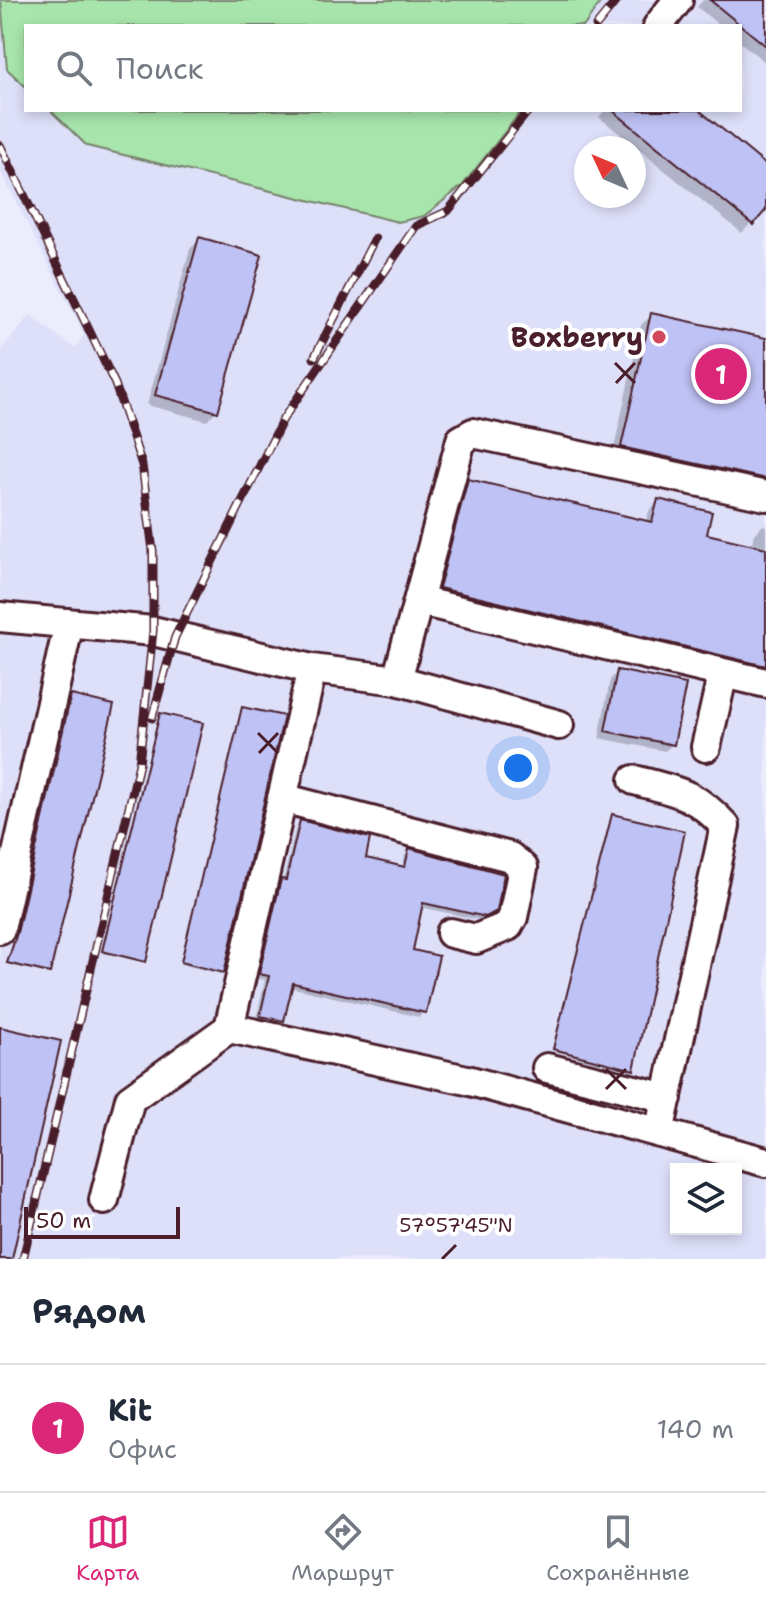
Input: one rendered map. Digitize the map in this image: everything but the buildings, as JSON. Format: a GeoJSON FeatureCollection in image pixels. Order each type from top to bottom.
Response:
{"type":"FeatureCollection","features":[{"type":"Feature","properties":{"kind":"street"},"geometry":{"type":"LineString","coordinates":[[660,24],[678,0]]}},
{"type":"Feature","properties":{"kind":"street"},"geometry":{"type":"LineString","coordinates":[[397,680],[461,440],[467,435],[473,433],[766,496]]}},
{"type":"Feature","properties":{"kind":"street"},"geometry":{"type":"LineString","coordinates":[[419,601],[766,683]]}},
{"type":"Feature","properties":{"kind":"street"},"geometry":{"type":"LineString","coordinates":[[0,617],[153,631],[312,669],[397,680],[559,725]]}},
{"type":"Feature","properties":{"kind":"street"},"geometry":{"type":"LineString","coordinates":[[0,929],[69,623]]}},
{"type":"Feature","properties":{"kind":"street"},"geometry":{"type":"LineString","coordinates":[[104,1200],[130,1099],[229,1028],[312,669]]}},
{"type":"Feature","properties":{"kind":"street"},"geometry":{"type":"LineString","coordinates":[[706,747],[723,673]]}},
{"type":"Feature","properties":{"kind":"street"},"geometry":{"type":"LineString","coordinates":[[634,780],[687,794],[711,811],[725,826],[659,1133]]}},
{"type":"Feature","properties":{"kind":"street"},"geometry":{"type":"LineString","coordinates":[[282,798],[510,857],[518,862],[523,868],[522,878],[508,926],[476,939],[451,933]]}},
{"type":"Feature","properties":{"kind":"street"},"geometry":{"type":"LineString","coordinates":[[229,1028],[467,1080],[766,1162]]}},
{"type":"Feature","properties":{"kind":"street"},"geometry":{"type":"LineString","coordinates":[[547,1068],[667,1098]]}},
{"type":"Feature","properties":{"kind":"shaded area"},"geometry":{"type":"Polygon","coordinates":[[[1,0],[766,0],[766,1259],[0,1259],[0,351],[30,315],[75,348],[84,334],[0,171],[0,28],[5,26],[1,0]]]}},
{"type":"Feature","properties":{"kind":"green space"},"geometry":{"type":"Polygon","coordinates":[[[1,0],[602,0],[585,24],[24,24],[24,85],[7,69],[1,0]]]}},
{"type":"Feature","properties":{"kind":"green space"},"geometry":{"type":"Polygon","coordinates":[[[52,112],[520,112],[462,186],[424,216],[398,222],[87,146],[52,112]]]}},
{"type":"Feature","properties":{"kind":"railway"},"geometry":{"type":"LineString","coordinates":[[598,24],[617,0]]}},
{"type":"Feature","properties":{"kind":"railway"},"geometry":{"type":"LineString","coordinates":[[152,718],[175,637],[283,419],[416,226],[448,211],[527,112]]}},
{"type":"Feature","properties":{"kind":"railway"},"geometry":{"type":"LineString","coordinates":[[0,145],[115,384],[142,465],[153,551],[153,631],[139,764],[23,1259]]}},
{"type":"Feature","properties":{"kind":"railway"},"geometry":{"type":"LineString","coordinates":[[314,358],[375,238]]}},
{"type":"Feature","properties":{"kind":"place","name":"Boxberry"},"geometry":{"type":"Point","coordinates":[659,337]}},
{"type":"Feature","properties":{"kind":"place","name":"Kit"},"geometry":{"type":"Point","coordinates":[721,374]}}]}
